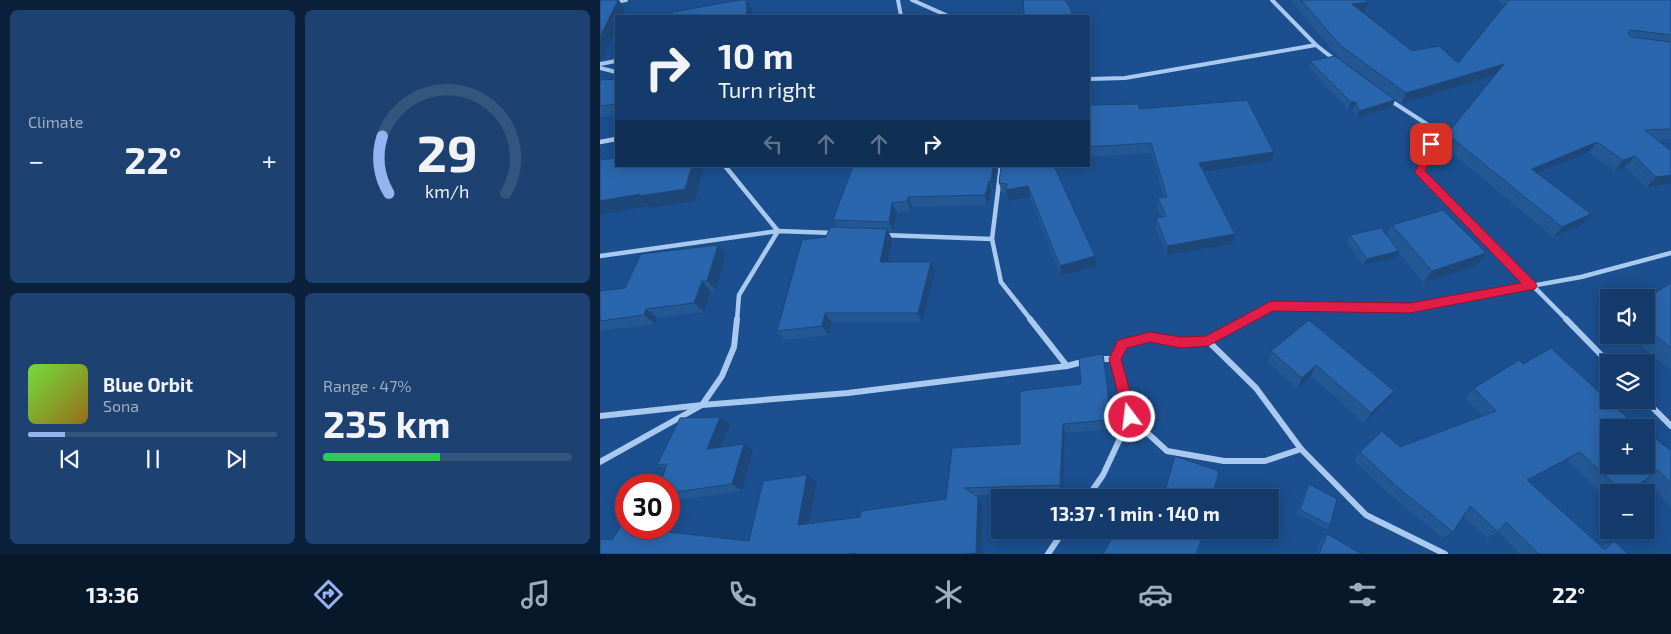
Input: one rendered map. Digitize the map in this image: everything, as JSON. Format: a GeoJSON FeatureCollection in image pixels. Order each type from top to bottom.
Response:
{"type":"FeatureCollection","features":[{"type":"Feature","properties":{"kind":"street"},"geometry":{"type":"LineString","coordinates":[[609,3],[626,0]]}},
{"type":"Feature","properties":{"kind":"street"},"geometry":{"type":"LineString","coordinates":[[898,0],[901,15]]}},
{"type":"Feature","properties":{"kind":"street"},"geometry":{"type":"LineString","coordinates":[[912,0],[946,15]]}},
{"type":"Feature","properties":{"kind":"street"},"geometry":{"type":"LineString","coordinates":[[1272,0],[1316,45],[1338,62]]}},
{"type":"Feature","properties":{"kind":"street"},"geometry":{"type":"LineString","coordinates":[[1090,79],[1125,78],[1316,45]]}},
{"type":"Feature","properties":{"kind":"street"},"geometry":{"type":"LineString","coordinates":[[600,64],[615,61]]}},
{"type":"Feature","properties":{"kind":"street"},"geometry":{"type":"LineString","coordinates":[[600,68],[615,72]]}},
{"type":"Feature","properties":{"kind":"street"},"geometry":{"type":"LineString","coordinates":[[1382,96],[1436,130],[1420,172],[1600,354]]}},
{"type":"Feature","properties":{"kind":"street"},"geometry":{"type":"LineString","coordinates":[[600,142],[615,139]]}},
{"type":"Feature","properties":{"kind":"street"},"geometry":{"type":"LineString","coordinates":[[726,167],[778,231]]}},
{"type":"Feature","properties":{"kind":"street"},"geometry":{"type":"LineString","coordinates":[[1002,167],[992,239],[1001,282],[1067,366]]}},
{"type":"Feature","properties":{"kind":"street"},"geometry":{"type":"LineString","coordinates":[[600,462],[702,405],[722,376],[734,347],[739,295],[778,231]]}},
{"type":"Feature","properties":{"kind":"street"},"geometry":{"type":"LineString","coordinates":[[600,256],[778,231],[836,233]]}},
{"type":"Feature","properties":{"kind":"street"},"geometry":{"type":"LineString","coordinates":[[875,234],[992,239]]}},
{"type":"Feature","properties":{"kind":"street"},"geometry":{"type":"LineString","coordinates":[[1301,449],[1266,461],[1224,462],[1167,451],[1130,417],[1115,359],[1122,344],[1150,337],[1181,343],[1208,341],[1271,306],[1410,308],[1581,277],[1671,253]]}},
{"type":"Feature","properties":{"kind":"street"},"geometry":{"type":"LineString","coordinates":[[1208,341],[1256,388],[1301,449],[1366,515],[1445,554]]}},
{"type":"Feature","properties":{"kind":"street"},"geometry":{"type":"LineString","coordinates":[[600,416],[702,405],[848,393],[1067,366],[1094,359],[1115,359]]}},
{"type":"Feature","properties":{"kind":"street"},"geometry":{"type":"LineString","coordinates":[[1654,409],[1671,426]]}},
{"type":"Feature","properties":{"kind":"street"},"geometry":{"type":"LineString","coordinates":[[1093,489],[1103,475],[1130,417]]}},
{"type":"Feature","properties":{"kind":"street"},"geometry":{"type":"LineString","coordinates":[[1048,554],[1058,539]]}},
{"type":"Feature","properties":{"kind":"building"},"geometry":{"type":"Polygon","coordinates":[[[600,0],[618,0],[600,37],[600,0]]]}},
{"type":"Feature","properties":{"kind":"building"},"geometry":{"type":"Polygon","coordinates":[[[746,0],[747,15],[672,15],[673,12],[746,0]]]}},
{"type":"Feature","properties":{"kind":"building"},"geometry":{"type":"Polygon","coordinates":[[[1023,0],[1065,0],[1071,9],[1072,15],[1024,15],[1023,0]]]}},
{"type":"Feature","properties":{"kind":"building"},"geometry":{"type":"Polygon","coordinates":[[[1301,0],[1366,0],[1368,2],[1352,4],[1412,51],[1439,46],[1458,63],[1509,0],[1671,0],[1671,35],[1630,30],[1628,34],[1631,37],[1671,42],[1671,129],[1645,130],[1671,151],[1671,175],[1656,177],[1635,156],[1623,160],[1597,142],[1532,169],[1591,214],[1562,227],[1447,134],[1504,64],[1406,93],[1341,46],[1301,0]]]}},
{"type":"Feature","properties":{"kind":"building"},"geometry":{"type":"Polygon","coordinates":[[[1335,56],[1395,100],[1359,111],[1356,102],[1351,102],[1310,61],[1335,56]]]}},
{"type":"Feature","properties":{"kind":"building"},"geometry":{"type":"Polygon","coordinates":[[[615,79],[615,104],[600,106],[600,80],[615,79]]]}},
{"type":"Feature","properties":{"kind":"building"},"geometry":{"type":"Polygon","coordinates":[[[1247,100],[1274,152],[1199,163],[1235,234],[1167,246],[1156,218],[1166,216],[1158,198],[1167,197],[1151,143],[1090,147],[1090,105],[1139,104],[1139,109],[1247,100]]]}},
{"type":"Feature","properties":{"kind":"building"},"geometry":{"type":"Polygon","coordinates":[[[615,158],[615,167],[692,167],[685,189],[600,201],[600,160],[615,158]]]}},
{"type":"Feature","properties":{"kind":"building"},"geometry":{"type":"Polygon","coordinates":[[[853,167],[993,167],[991,182],[989,181],[985,195],[908,197],[907,201],[892,203],[889,222],[833,220],[853,167]]]}},
{"type":"Feature","properties":{"kind":"building"},"geometry":{"type":"Polygon","coordinates":[[[1001,167],[1054,167],[1095,256],[1060,266],[1028,186],[1006,190],[1007,184],[999,183],[1001,167]]]}},
{"type":"Feature","properties":{"kind":"building"},"geometry":{"type":"Polygon","coordinates":[[[1443,210],[1486,253],[1432,271],[1392,225],[1443,210]]]}},
{"type":"Feature","properties":{"kind":"building"},"geometry":{"type":"Polygon","coordinates":[[[830,227],[887,229],[880,262],[931,262],[918,313],[825,313],[822,326],[777,331],[802,240],[826,237],[830,227]]]}},
{"type":"Feature","properties":{"kind":"building"},"geometry":{"type":"Polygon","coordinates":[[[1381,228],[1399,251],[1367,259],[1350,235],[1381,228]]]}},
{"type":"Feature","properties":{"kind":"building"},"geometry":{"type":"Polygon","coordinates":[[[718,245],[707,281],[702,281],[694,303],[646,309],[644,315],[600,321],[600,291],[625,288],[641,254],[718,245]]]}},
{"type":"Feature","properties":{"kind":"building"},"geometry":{"type":"Polygon","coordinates":[[[1671,283],[1671,348],[1655,335],[1655,293],[1671,283]]]}},
{"type":"Feature","properties":{"kind":"building"},"geometry":{"type":"Polygon","coordinates":[[[1309,320],[1394,391],[1371,413],[1316,365],[1302,378],[1271,351],[1309,320]]]}},
{"type":"Feature","properties":{"kind":"building"},"geometry":{"type":"Polygon","coordinates":[[[1551,348],[1600,393],[1600,409],[1618,409],[1629,419],[1600,419],[1600,471],[1580,452],[1527,480],[1605,550],[1614,541],[1628,554],[1539,554],[1506,522],[1498,532],[1470,506],[1453,532],[1395,485],[1360,452],[1382,431],[1400,447],[1496,411],[1474,388],[1519,360],[1523,364],[1551,348]]]}},
{"type":"Feature","properties":{"kind":"building"},"geometry":{"type":"Polygon","coordinates":[[[1103,354],[1110,409],[1105,409],[1107,420],[1063,424],[1060,485],[964,488],[978,497],[976,553],[600,554],[600,539],[612,540],[615,535],[615,539],[680,539],[680,533],[749,541],[763,481],[807,475],[798,525],[860,517],[861,511],[946,499],[952,448],[1020,444],[1020,391],[1081,384],[1079,358],[1103,354]]]}},
{"type":"Feature","properties":{"kind":"building"},"geometry":{"type":"Polygon","coordinates":[[[720,417],[707,449],[744,444],[732,484],[680,491],[680,474],[664,474],[667,464],[657,465],[680,418],[720,417]]]}},
{"type":"Feature","properties":{"kind":"building"},"geometry":{"type":"Polygon","coordinates":[[[1655,438],[1671,451],[1671,483],[1658,470],[1655,472],[1655,438]]]}},
{"type":"Feature","properties":{"kind":"building"},"geometry":{"type":"Polygon","coordinates":[[[1175,456],[1219,471],[1214,489],[1166,489],[1175,456]]]}},
{"type":"Feature","properties":{"kind":"building"},"geometry":{"type":"Polygon","coordinates":[[[1604,474],[1653,474],[1640,484],[1614,484],[1604,474]]]}},
{"type":"Feature","properties":{"kind":"building"},"geometry":{"type":"Polygon","coordinates":[[[1309,484],[1337,499],[1330,525],[1300,510],[1309,484]]]}},
{"type":"Feature","properties":{"kind":"building"},"geometry":{"type":"Polygon","coordinates":[[[1327,534],[1362,554],[1319,554],[1327,534]]]}},
{"type":"Feature","properties":{"kind":"building"},"geometry":{"type":"Polygon","coordinates":[[[1112,539],[1202,539],[1196,554],[1103,554],[1112,539]]]}},
{"type":"Feature","properties":{"kind":"route"},"geometry":{"type":"LineString","coordinates":[[1130,417],[1115,359],[1122,344],[1150,337],[1181,343],[1208,341],[1271,306],[1410,308],[1531,286],[1420,172],[1431,144]]}}]}
